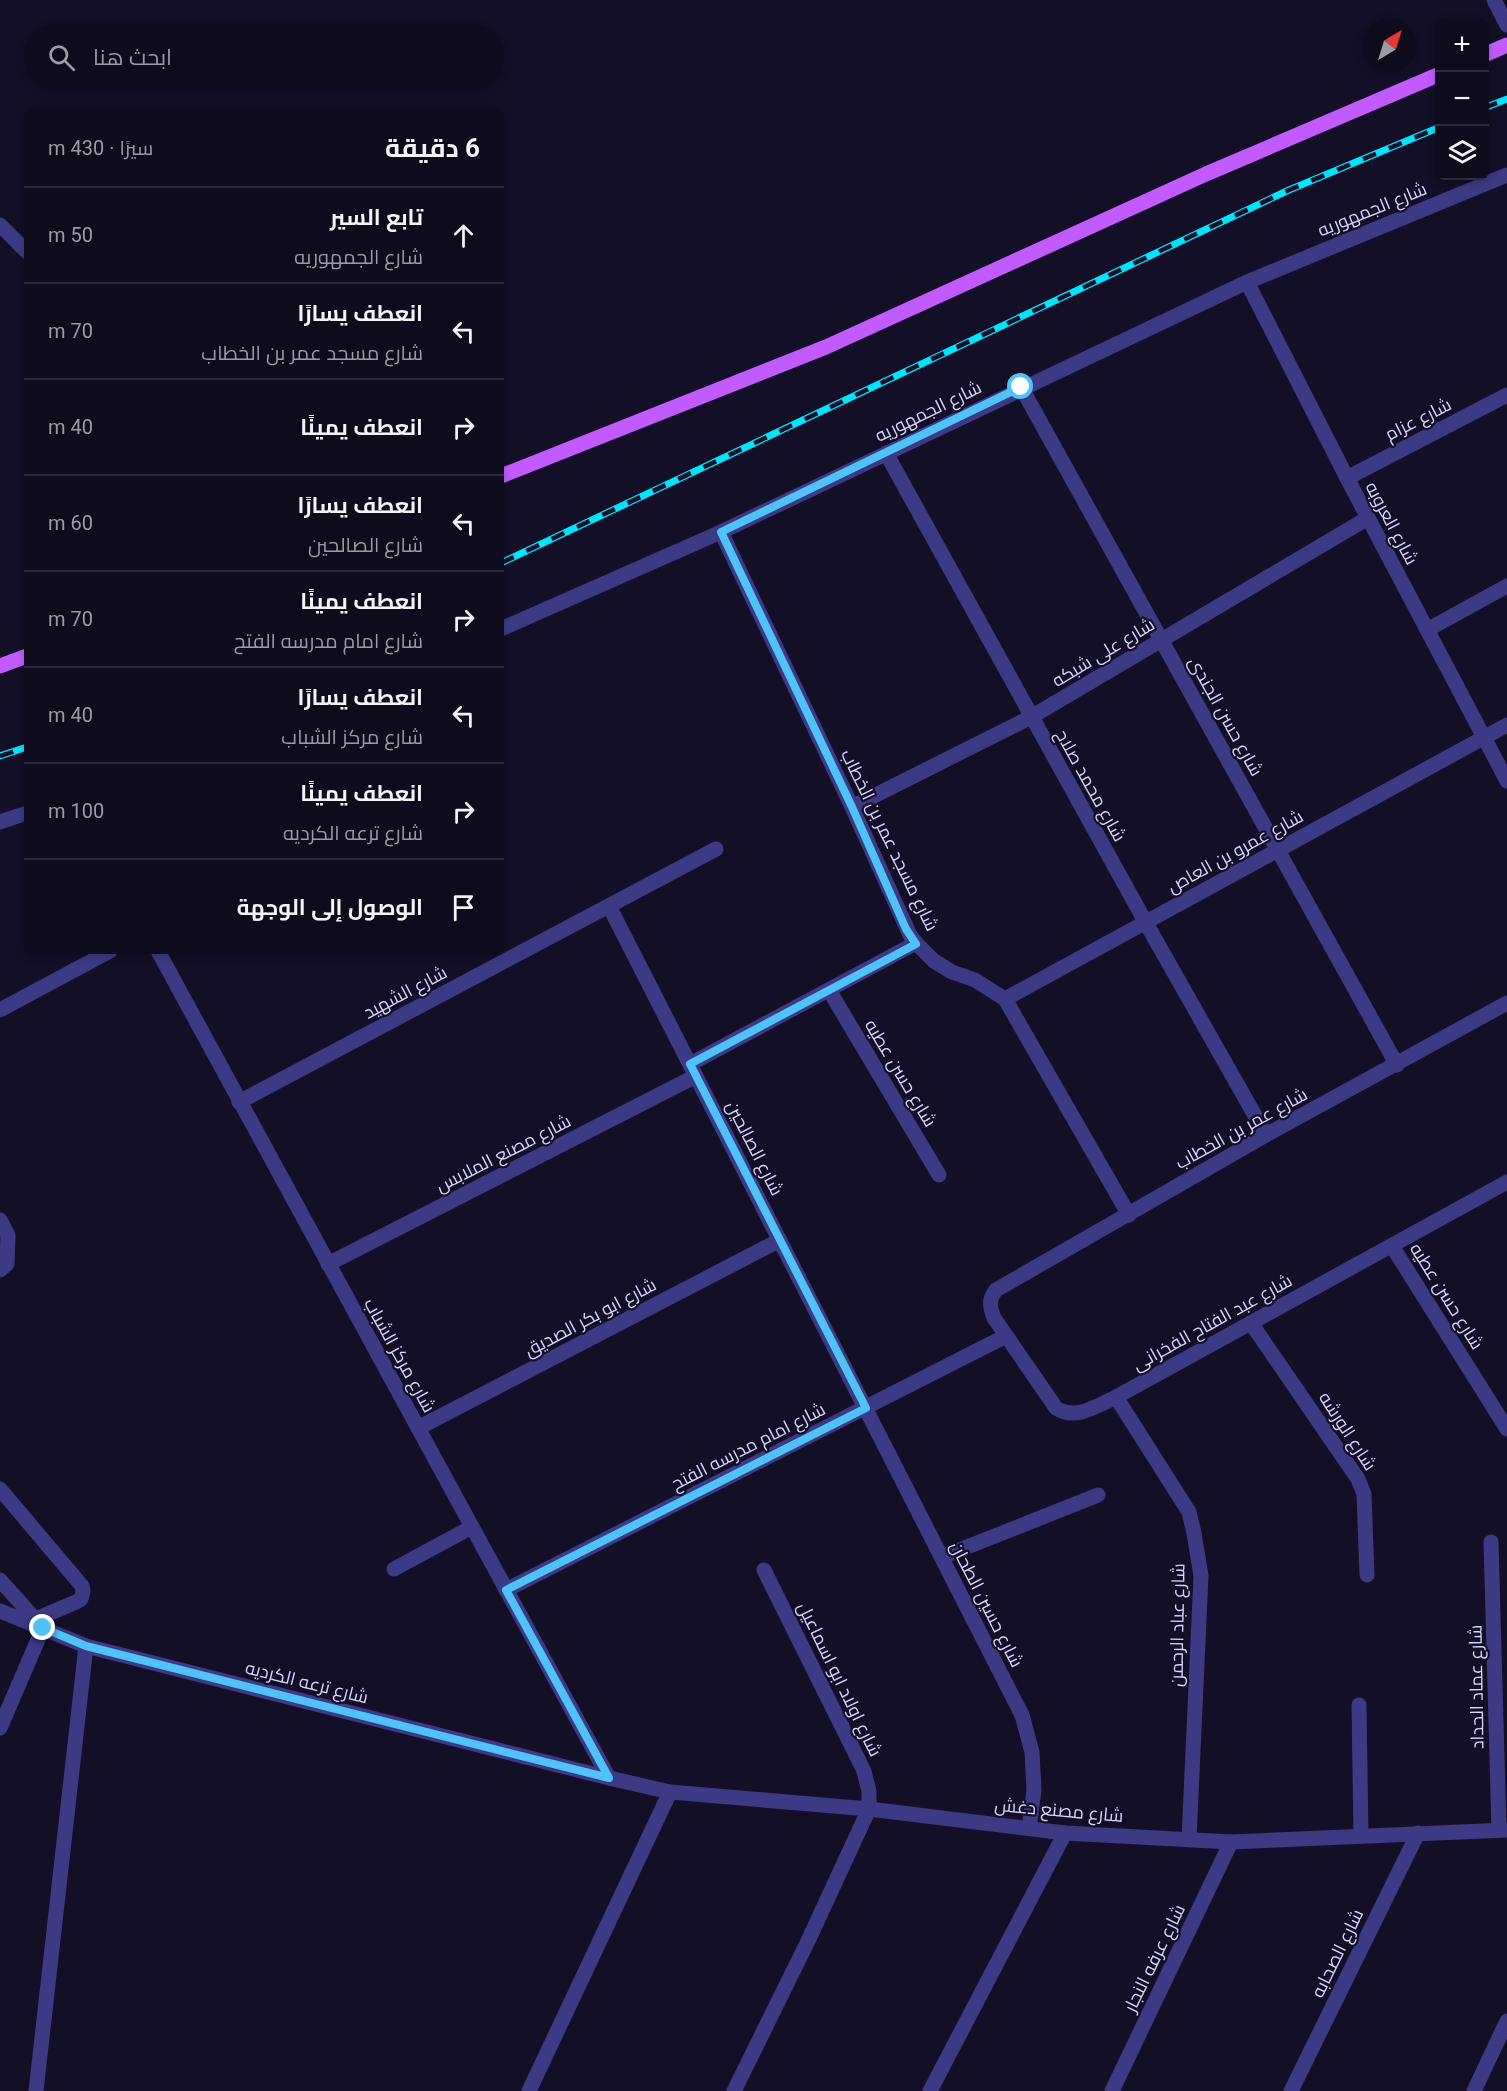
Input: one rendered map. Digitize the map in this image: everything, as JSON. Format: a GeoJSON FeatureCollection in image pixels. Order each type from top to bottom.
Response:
{"type":"FeatureCollection","features":[{"type":"Feature","properties":{"kind":"main road"},"geometry":{"type":"LineString","coordinates":[[1489,53],[1507,45]]}},
{"type":"Feature","properties":{"kind":"main road"},"geometry":{"type":"LineString","coordinates":[[504,475],[826,347],[1206,174],[1435,76]]}},
{"type":"Feature","properties":{"kind":"main road"},"geometry":{"type":"LineString","coordinates":[[0,660],[24,657]]}},
{"type":"Feature","properties":{"kind":"main road"},"geometry":{"type":"LineString","coordinates":[[0,666],[24,658]]}},
{"type":"Feature","properties":{"kind":"street"},"geometry":{"type":"LineString","coordinates":[[1494,0],[1507,25]]}},
{"type":"Feature","properties":{"kind":"street","name":"شارع الجمهوريه"},"geometry":{"type":"LineString","coordinates":[[504,627],[721,532],[1021,387],[1246,282],[1507,176]]}},
{"type":"Feature","properties":{"kind":"street"},"geometry":{"type":"LineString","coordinates":[[0,225],[24,249]]}},
{"type":"Feature","properties":{"kind":"street","name":"شارع العروبه"},"geometry":{"type":"LineString","coordinates":[[1246,282],[1507,781]]}},
{"type":"Feature","properties":{"kind":"street","name":"شارع حسن الجندى"},"geometry":{"type":"LineString","coordinates":[[1021,387],[1397,1065]]}},
{"type":"Feature","properties":{"kind":"street","name":"شارع عزام"},"geometry":{"type":"LineString","coordinates":[[1347,478],[1507,395]]}},
{"type":"Feature","properties":{"kind":"street","name":"شارع محمد صلاح"},"geometry":{"type":"LineString","coordinates":[[886,453],[1031,717],[1266,1135]]}},
{"type":"Feature","properties":{"kind":"street","name":"شارع على شبكه"},"geometry":{"type":"LineString","coordinates":[[852,807],[1031,717],[1368,518]]}},
{"type":"Feature","properties":{"kind":"street","name":"شارع مسجد عمر بن الخطاب"},"geometry":{"type":"LineString","coordinates":[[721,532],[852,807],[906,929],[916,944],[934,960],[952,972],[975,980],[1005,999],[1129,1215]]}},
{"type":"Feature","properties":{"kind":"street"},"geometry":{"type":"LineString","coordinates":[[1427,630],[1507,586]]}},
{"type":"Feature","properties":{"kind":"street","name":"شارع عمرو بن العاص"},"geometry":{"type":"LineString","coordinates":[[1005,999],[1507,725]]}},
{"type":"Feature","properties":{"kind":"street"},"geometry":{"type":"LineString","coordinates":[[0,822],[24,814]]}},
{"type":"Feature","properties":{"kind":"street","name":"شارع الشهيد"},"geometry":{"type":"LineString","coordinates":[[239,1102],[716,849]]}},
{"type":"Feature","properties":{"kind":"street","name":"شارع الصالحين"},"geometry":{"type":"LineString","coordinates":[[609,906],[866,1408]]}},
{"type":"Feature","properties":{"kind":"street","name":"شارع مصنع الملابس"},"geometry":{"type":"LineString","coordinates":[[328,1264],[693,1070],[829,990],[916,944]]}},
{"type":"Feature","properties":{"kind":"street"},"geometry":{"type":"LineString","coordinates":[[0,1010],[104,954]]}},
{"type":"Feature","properties":{"kind":"street","name":"شارع مركز الشباب"},"geometry":{"type":"LineString","coordinates":[[160,954],[609,1778]]}},
{"type":"Feature","properties":{"kind":"street","name":"شارع حسن عطيه"},"geometry":{"type":"LineString","coordinates":[[829,990],[939,1175]]}},
{"type":"Feature","properties":{"kind":"street","name":"شارع عمر بن الخطاب"},"geometry":{"type":"LineString","coordinates":[[996,1290],[1266,1135],[1507,1003]]}},
{"type":"Feature","properties":{"kind":"street","name":"شارع عبد الفتاح الفخرانى"},"geometry":{"type":"LineString","coordinates":[[996,1290],[990,1297],[990,1307],[994,1318],[1056,1408],[1073,1415],[1116,1397],[1507,1182]]}},
{"type":"Feature","properties":{"kind":"street"},"geometry":{"type":"LineString","coordinates":[[0,1220],[8,1235],[7,1264],[0,1270]]}},
{"type":"Feature","properties":{"kind":"street","name":"شارع ابو بكر الصديق"},"geometry":{"type":"LineString","coordinates":[[418,1428],[780,1240]]}},
{"type":"Feature","properties":{"kind":"street","name":"شارع حسن عطيه"},"geometry":{"type":"LineString","coordinates":[[1392,1245],[1507,1429]]}},
{"type":"Feature","properties":{"kind":"street","name":"شارع الورشه"},"geometry":{"type":"LineString","coordinates":[[1251,1323],[1358,1479],[1364,1494],[1367,1575]]}},
{"type":"Feature","properties":{"kind":"street","name":"شارع امام مدرسه الفتح"},"geometry":{"type":"LineString","coordinates":[[506,1590],[1006,1336]]}},
{"type":"Feature","properties":{"kind":"street","name":"شارع عباد الرحمن"},"geometry":{"type":"LineString","coordinates":[[1116,1397],[1189,1512],[1194,1533],[1201,1576],[1189,1839]]}},
{"type":"Feature","properties":{"kind":"street","name":"شارع حسين الطحان"},"geometry":{"type":"LineString","coordinates":[[866,1408],[1022,1715],[1032,1752],[1034,1790],[1029,1828]]}},
{"type":"Feature","properties":{"kind":"street"},"geometry":{"type":"LineString","coordinates":[[0,1489],[82,1586],[83,1591],[81,1599],[39,1623],[0,1728]]}},
{"type":"Feature","properties":{"kind":"street"},"geometry":{"type":"LineString","coordinates":[[942,1557],[1098,1495]]}},
{"type":"Feature","properties":{"kind":"street"},"geometry":{"type":"LineString","coordinates":[[394,1569],[472,1527]]}},
{"type":"Feature","properties":{"kind":"street","name":"شارع عماد الحداد"},"geometry":{"type":"LineString","coordinates":[[1491,1542],[1503,1830]]}},
{"type":"Feature","properties":{"kind":"street","name":"شارع اولاد ابو اسماعيل"},"geometry":{"type":"LineString","coordinates":[[764,1570],[864,1771],[869,1791],[869,1809]]}},
{"type":"Feature","properties":{"kind":"street"},"geometry":{"type":"LineString","coordinates":[[0,1580],[39,1623]]}},
{"type":"Feature","properties":{"kind":"street","name":"شارع ترعه الكرديه"},"geometry":{"type":"LineString","coordinates":[[0,1611],[39,1623],[86,1646],[609,1778]]}},
{"type":"Feature","properties":{"kind":"street"},"geometry":{"type":"LineString","coordinates":[[36,2091],[86,1646]]}},
{"type":"Feature","properties":{"kind":"street"},"geometry":{"type":"LineString","coordinates":[[1359,1705],[1361,1836]]}},
{"type":"Feature","properties":{"kind":"street","name":"شارع مصنع دغش"},"geometry":{"type":"LineString","coordinates":[[609,1778],[670,1792],[869,1809],[1065,1833],[1231,1842],[1503,1830]]}},
{"type":"Feature","properties":{"kind":"street"},"geometry":{"type":"LineString","coordinates":[[529,2091],[670,1792]]}},
{"type":"Feature","properties":{"kind":"street"},"geometry":{"type":"LineString","coordinates":[[734,2091],[808,1941],[869,1809]]}},
{"type":"Feature","properties":{"kind":"street"},"geometry":{"type":"LineString","coordinates":[[930,2091],[1065,1833]]}},
{"type":"Feature","properties":{"kind":"street","name":"شارع الصحابه"},"geometry":{"type":"LineString","coordinates":[[1291,2091],[1418,1833]]}},
{"type":"Feature","properties":{"kind":"street","name":"شارع عرفه النجار"},"geometry":{"type":"LineString","coordinates":[[1112,2091],[1231,1842]]}},
{"type":"Feature","properties":{"kind":"street"},"geometry":{"type":"LineString","coordinates":[[1474,2091],[1507,2021]]}},
{"type":"Feature","properties":{"kind":"railway"},"geometry":{"type":"LineString","coordinates":[[1489,106],[1507,99]]}},
{"type":"Feature","properties":{"kind":"railway"},"geometry":{"type":"LineString","coordinates":[[504,562],[1289,190],[1435,129]]}},
{"type":"Feature","properties":{"kind":"railway"},"geometry":{"type":"LineString","coordinates":[[0,756],[24,748]]}},
{"type":"Feature","properties":{"kind":"route"},"geometry":{"type":"LineString","coordinates":[[43,1628],[86,1646],[609,1778],[506,1590],[866,1408],[690,1064],[916,944],[906,929],[852,807],[721,532],[1021,387]]}}]}
